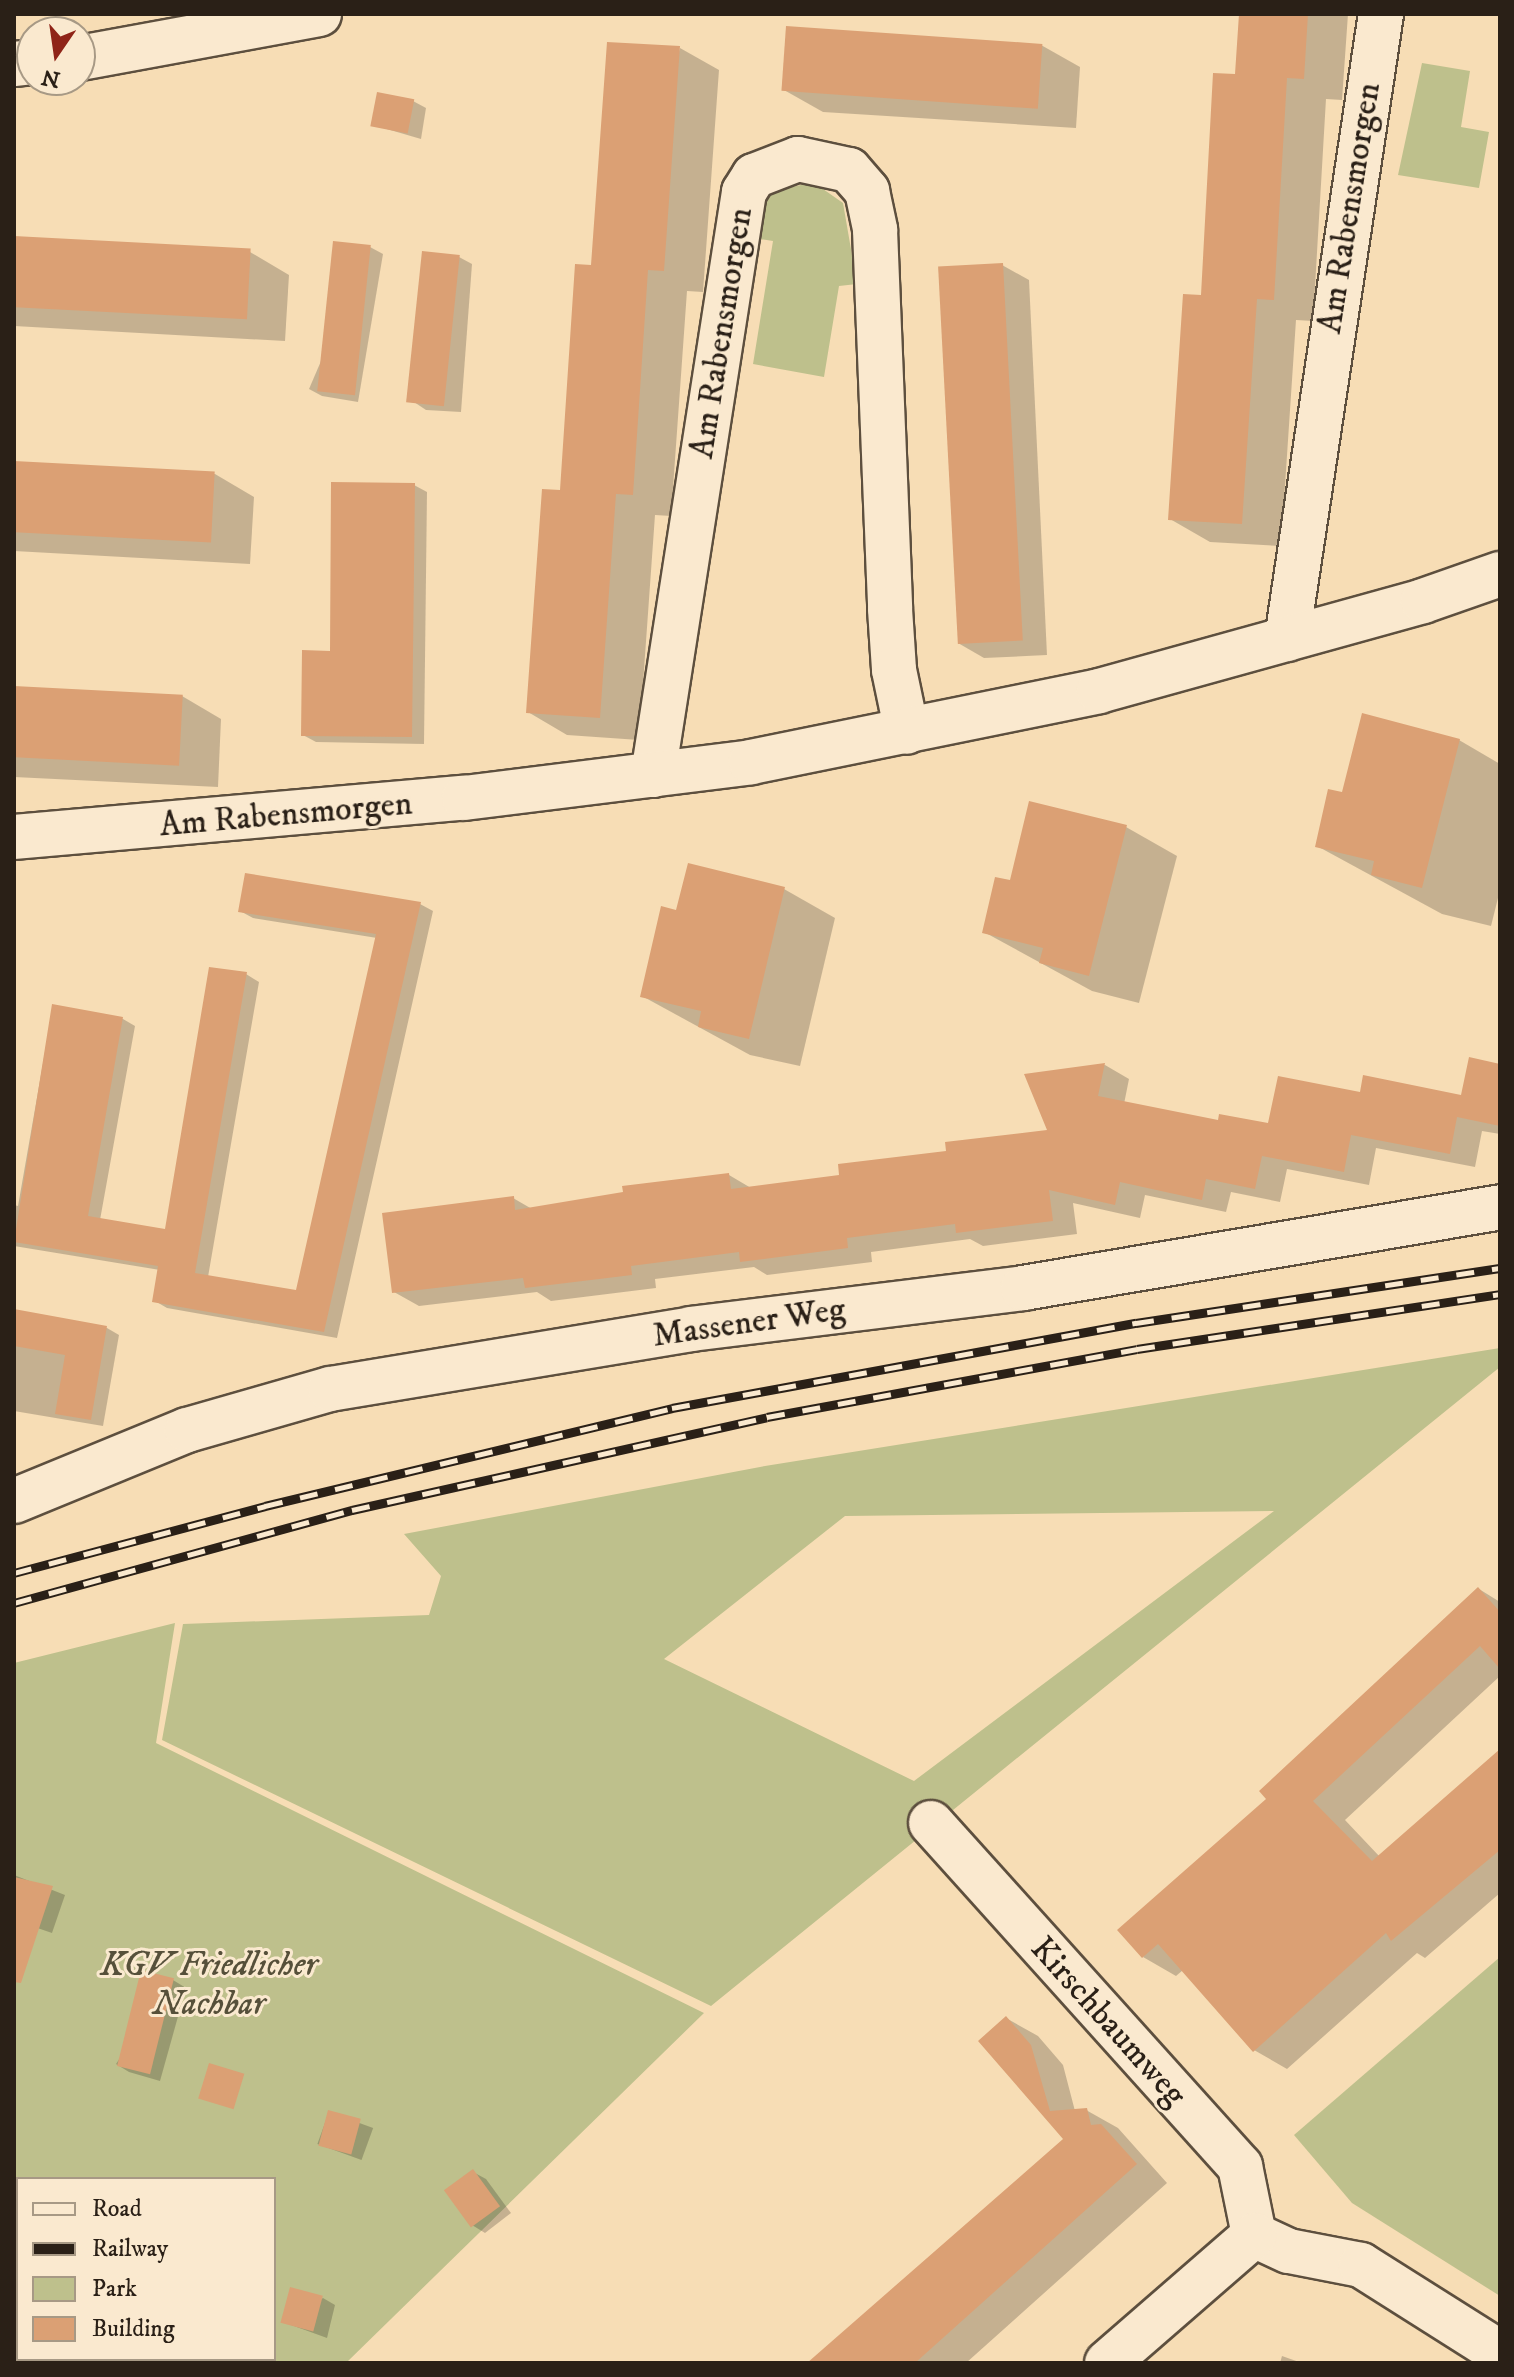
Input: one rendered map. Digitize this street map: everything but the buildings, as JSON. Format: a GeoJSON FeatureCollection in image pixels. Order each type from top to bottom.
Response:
{"type":"FeatureCollection","features":[{"type":"Feature","properties":{"kind":"street"},"geometry":{"type":"LineString","coordinates":[[96,55],[319,14]]}},
{"type":"Feature","properties":{"kind":"street","name":"Am Rabensmorgen"},"geometry":{"type":"LineString","coordinates":[[1287,639],[1381,14]]}},
{"type":"Feature","properties":{"kind":"street","name":"Am Rabensmorgen"},"geometry":{"type":"LineString","coordinates":[[653,775],[744,192],[754,176],[798,159],[849,170],[867,191],[875,230],[890,609],[894,670],[907,732]]}},
{"type":"Feature","properties":{"kind":"street","name":"Am Rabensmorgen"},"geometry":{"type":"LineString","coordinates":[[14,837],[234,822],[653,775],[907,732],[1099,691],[1287,639],[1500,574]]}},
{"type":"Feature","properties":{"kind":"street","name":"Massener Weg"},"geometry":{"type":"LineString","coordinates":[[14,1501],[187,1430],[330,1389],[691,1329],[1023,1288],[1500,1207]]}},
{"type":"Feature","properties":{"kind":"street","name":"Kirschbaumweg"},"geometry":{"type":"LineString","coordinates":[[931,1823],[1050,1960],[1240,2166],[1254,2235]]}},
{"type":"Feature","properties":{"kind":"street"},"geometry":{"type":"LineString","coordinates":[[1107,2363],[1254,2235],[1289,2251],[1361,2265],[1500,2353]]}},
{"type":"Feature","properties":{"kind":"green space"},"geometry":{"type":"Polygon","coordinates":[[[1422,63],[1470,71],[1461,127],[1489,132],[1479,188],[1398,175],[1422,63]]]}},
{"type":"Feature","properties":{"kind":"green space"},"geometry":{"type":"Polygon","coordinates":[[[813,182],[843,203],[857,284],[839,286],[824,377],[753,364],[773,241],[753,238],[754,226],[772,192],[813,182]]]}},
{"type":"Feature","properties":{"kind":"green space"},"geometry":{"type":"Polygon","coordinates":[[[1500,1348],[1500,1367],[711,2006],[162,1740],[183,1624],[429,1615],[441,1576],[404,1534],[765,1466],[1500,1348]],[[1274,1511],[845,1516],[664,1659],[914,1781],[1274,1511]]]}},
{"type":"Feature","properties":{"kind":"green space","name":"KGV Friedlicher Nachbar"},"geometry":{"type":"Polygon","coordinates":[[[175,1623],[156,1743],[704,2013],[346,2363],[14,2363],[14,1663],[175,1623]]]}},
{"type":"Feature","properties":{"kind":"green space"},"geometry":{"type":"Polygon","coordinates":[[[1500,1957],[1500,2296],[1352,2203],[1294,2135],[1500,1957]]]}},
{"type":"Feature","properties":{"kind":"railway"},"geometry":{"type":"LineString","coordinates":[[14,1573],[265,1506],[672,1408],[1136,1323],[1500,1268]]}},
{"type":"Feature","properties":{"kind":"railway"},"geometry":{"type":"LineString","coordinates":[[14,1603],[352,1510],[767,1417],[1137,1349],[1500,1294]]}}]}
